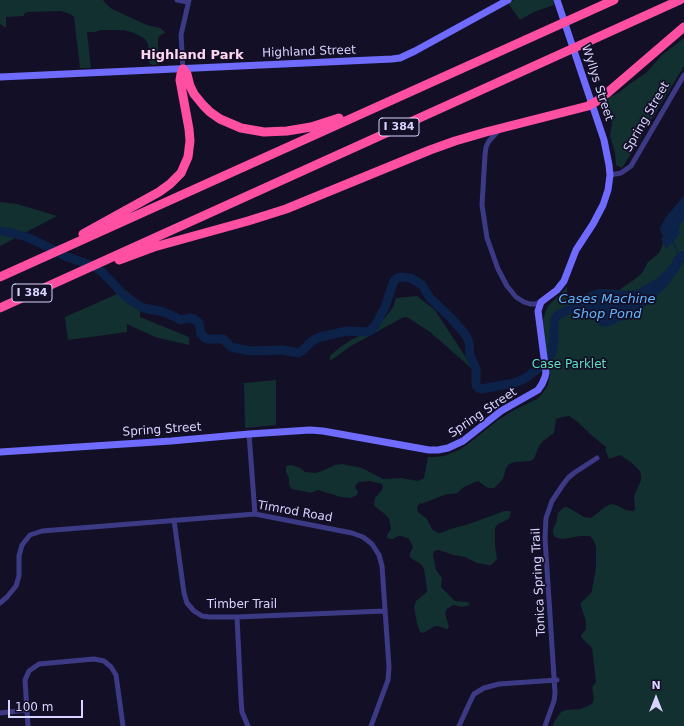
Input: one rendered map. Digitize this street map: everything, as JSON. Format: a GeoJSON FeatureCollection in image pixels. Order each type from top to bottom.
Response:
{"type":"FeatureCollection","features":[{"type":"Feature","properties":{"kind":"highway","name":"I 384"},"geometry":{"type":"LineString","coordinates":[[0,277],[48,256],[59,246],[614,0]]}},
{"type":"Feature","properties":{"kind":"highway","name":"I 384"},"geometry":{"type":"LineString","coordinates":[[0,308],[82,271],[103,266],[680,0]]}},
{"type":"Feature","properties":{"kind":"highway"},"geometry":{"type":"LineString","coordinates":[[122,256],[286,209],[442,146],[471,136],[578,109],[592,104],[606,94],[684,27]]}},
{"type":"Feature","properties":{"kind":"highway"},"geometry":{"type":"LineString","coordinates":[[183,69],[187,74],[194,94],[213,115],[226,122],[250,130],[277,132],[299,130],[380,105]]}},
{"type":"Feature","properties":{"kind":"highway"},"geometry":{"type":"LineString","coordinates":[[82,237],[107,221],[160,192],[181,173],[188,157],[190,141],[180,80],[183,69]]}},
{"type":"Feature","properties":{"kind":"street"},"geometry":{"type":"LineString","coordinates":[[177,0],[188,1],[181,35],[183,69]]}},
{"type":"Feature","properties":{"kind":"street","name":"Highland Street"},"geometry":{"type":"LineString","coordinates":[[0,77],[400,58],[508,0]]}},
{"type":"Feature","properties":{"kind":"street","name":"Wyllys Street"},"geometry":{"type":"LineString","coordinates":[[559,3],[604,140],[610,175]]}},
{"type":"Feature","properties":{"kind":"street","name":"Spring Street"},"geometry":{"type":"LineString","coordinates":[[610,175],[621,173],[631,166],[684,75]]}},
{"type":"Feature","properties":{"kind":"street"},"geometry":{"type":"LineString","coordinates":[[501,128],[488,143],[484,157],[482,206],[487,238],[498,268],[507,286],[516,297],[524,302],[535,304],[541,302],[557,290],[564,281],[576,250],[593,224],[603,205],[608,190],[610,175]]}},
{"type":"Feature","properties":{"kind":"street","name":"Spring Street"},"geometry":{"type":"LineString","coordinates":[[0,452],[310,430],[429,450],[448,448],[464,441],[501,411],[538,390],[542,384],[545,377],[545,362],[538,311],[541,302]]}},
{"type":"Feature","properties":{"kind":"street"},"geometry":{"type":"LineString","coordinates":[[249,434],[255,514]]}},
{"type":"Feature","properties":{"kind":"street","name":"Tonica Spring Trail"},"geometry":{"type":"LineString","coordinates":[[545,726],[554,701],[556,680],[545,538],[546,518],[552,501],[565,482],[574,472],[597,458]]}},
{"type":"Feature","properties":{"kind":"street","name":"Timrod Road"},"geometry":{"type":"LineString","coordinates":[[0,603],[16,586],[19,576],[19,556],[22,545],[30,535],[42,531],[255,514],[352,533],[363,537],[372,544],[379,554],[382,566],[389,668],[388,680],[371,726]]}},
{"type":"Feature","properties":{"kind":"street","name":"Timber Trail"},"geometry":{"type":"LineString","coordinates":[[174,520],[184,593],[187,603],[194,611],[202,616],[237,617],[385,611]]}},
{"type":"Feature","properties":{"kind":"street"},"geometry":{"type":"LineString","coordinates":[[237,617],[242,712],[248,726]]}},
{"type":"Feature","properties":{"kind":"street"},"geometry":{"type":"LineString","coordinates":[[28,726],[25,680],[29,671],[39,664],[94,659],[104,661],[112,667],[116,675],[123,726]]}},
{"type":"Feature","properties":{"kind":"street"},"geometry":{"type":"LineString","coordinates":[[459,726],[474,694],[484,688],[499,684],[556,680]]}},
{"type":"Feature","properties":{"kind":"street"},"geometry":{"type":"LineString","coordinates":[[0,713],[27,710]]}},
{"type":"Feature","properties":{"kind":"green space"},"geometry":{"type":"Polygon","coordinates":[[[0,0],[103,0],[112,9],[147,25],[160,28],[164,31],[165,33],[159,36],[158,40],[160,62],[154,65],[150,64],[148,44],[145,39],[134,33],[124,30],[101,30],[87,32],[91,68],[80,68],[74,17],[61,11],[28,12],[24,14],[24,16],[6,17],[6,28],[0,24],[0,0]]]}},
{"type":"Feature","properties":{"kind":"green space"},"geometry":{"type":"Polygon","coordinates":[[[514,0],[553,0],[554,5],[534,12],[520,20],[508,3],[514,0]]]}},
{"type":"Feature","properties":{"kind":"green space"},"geometry":{"type":"Polygon","coordinates":[[[684,38],[684,66],[622,168],[616,165],[615,153],[610,136],[612,123],[604,106],[610,97],[620,92],[646,73],[662,55],[684,38]]]}},
{"type":"Feature","properties":{"kind":"green space","name":"Case Parklet"},"geometry":{"type":"Polygon","coordinates":[[[684,196],[684,726],[553,726],[561,712],[566,710],[581,709],[592,704],[594,698],[592,687],[596,682],[592,648],[581,637],[586,629],[586,622],[581,603],[592,590],[596,568],[596,547],[590,536],[563,539],[557,538],[554,536],[553,529],[558,513],[566,507],[584,517],[591,518],[611,504],[633,511],[635,509],[634,496],[641,480],[641,474],[632,463],[620,455],[609,459],[605,449],[607,448],[569,416],[562,417],[556,419],[554,433],[539,446],[534,459],[509,464],[506,468],[503,479],[494,488],[488,488],[478,481],[464,487],[457,493],[447,494],[421,504],[421,502],[417,507],[418,512],[427,519],[432,529],[438,533],[469,524],[504,511],[511,512],[509,519],[498,524],[495,528],[497,559],[491,565],[477,563],[465,557],[439,550],[434,551],[433,555],[436,570],[442,578],[441,587],[455,601],[468,602],[470,605],[462,607],[453,605],[447,609],[445,613],[449,627],[447,629],[435,626],[423,633],[420,632],[414,607],[416,601],[427,592],[424,569],[421,564],[410,557],[413,547],[408,538],[398,536],[393,539],[387,538],[387,535],[391,529],[389,519],[374,505],[375,498],[382,490],[382,484],[370,481],[359,482],[355,486],[358,492],[357,495],[351,498],[341,497],[318,490],[310,493],[292,489],[290,487],[286,466],[291,465],[300,468],[305,472],[315,473],[335,465],[342,464],[362,468],[383,479],[401,478],[418,481],[424,478],[428,457],[444,456],[459,450],[498,420],[537,399],[542,394],[548,385],[550,375],[543,321],[548,306],[567,287],[568,301],[577,299],[596,290],[619,290],[635,279],[642,273],[648,262],[660,251],[663,243],[661,238],[664,237],[660,230],[661,226],[667,216],[684,196]]]}},
{"type":"Feature","properties":{"kind":"green space"},"geometry":{"type":"Polygon","coordinates":[[[0,202],[17,204],[57,216],[0,246],[0,202]]]}},
{"type":"Feature","properties":{"kind":"green space"},"geometry":{"type":"Polygon","coordinates":[[[126,290],[140,303],[140,317],[189,337],[189,345],[155,337],[127,324],[127,332],[68,340],[65,317],[126,290]]]}},
{"type":"Feature","properties":{"kind":"green space"},"geometry":{"type":"Polygon","coordinates":[[[417,296],[435,310],[472,367],[470,367],[430,332],[407,317],[402,318],[351,346],[330,361],[330,356],[340,347],[369,331],[384,319],[393,307],[396,298],[417,296]]]}},
{"type":"Feature","properties":{"kind":"green space"},"geometry":{"type":"Polygon","coordinates":[[[276,380],[276,425],[245,428],[244,383],[276,380]]]}},
{"type":"Feature","properties":{"kind":"water"},"geometry":{"type":"Polygon","coordinates":[[[684,196],[684,221],[681,223],[679,228],[680,234],[666,249],[661,238],[664,237],[660,230],[661,226],[667,216],[684,196]]]}},
{"type":"Feature","properties":{"kind":"water","name":"Cases Machine Shop Pond"},"geometry":{"type":"Polygon","coordinates":[[[684,251],[684,262],[669,284],[650,303],[626,319],[603,327],[591,318],[574,313],[569,307],[567,301],[577,299],[596,290],[637,290],[659,277],[671,264],[676,255],[684,251]]]}},
{"type":"Feature","properties":{"kind":"waterway"},"geometry":{"type":"LineString","coordinates":[[0,231],[27,237],[65,256],[93,266],[102,272],[126,297],[138,305],[144,308],[164,312],[181,320],[189,318],[194,319],[199,323],[201,334],[205,338],[223,339],[231,347],[250,351],[282,350],[298,353],[312,341],[320,337],[347,331],[370,331],[375,326],[385,307],[394,281],[401,277],[410,278],[422,285],[430,298],[465,334],[469,342],[470,355],[476,369],[476,385],[481,389],[514,383],[526,378],[536,370],[552,353],[555,319],[558,315],[570,309]]}},
{"type":"Feature","properties":{"kind":"waterway"},"geometry":{"type":"LineString","coordinates":[[673,241],[678,254]]}},
{"type":"Feature","properties":{"kind":"district","name":"Highland Park"},"geometry":{"type":"Point","coordinates":[192,56]}}]}
